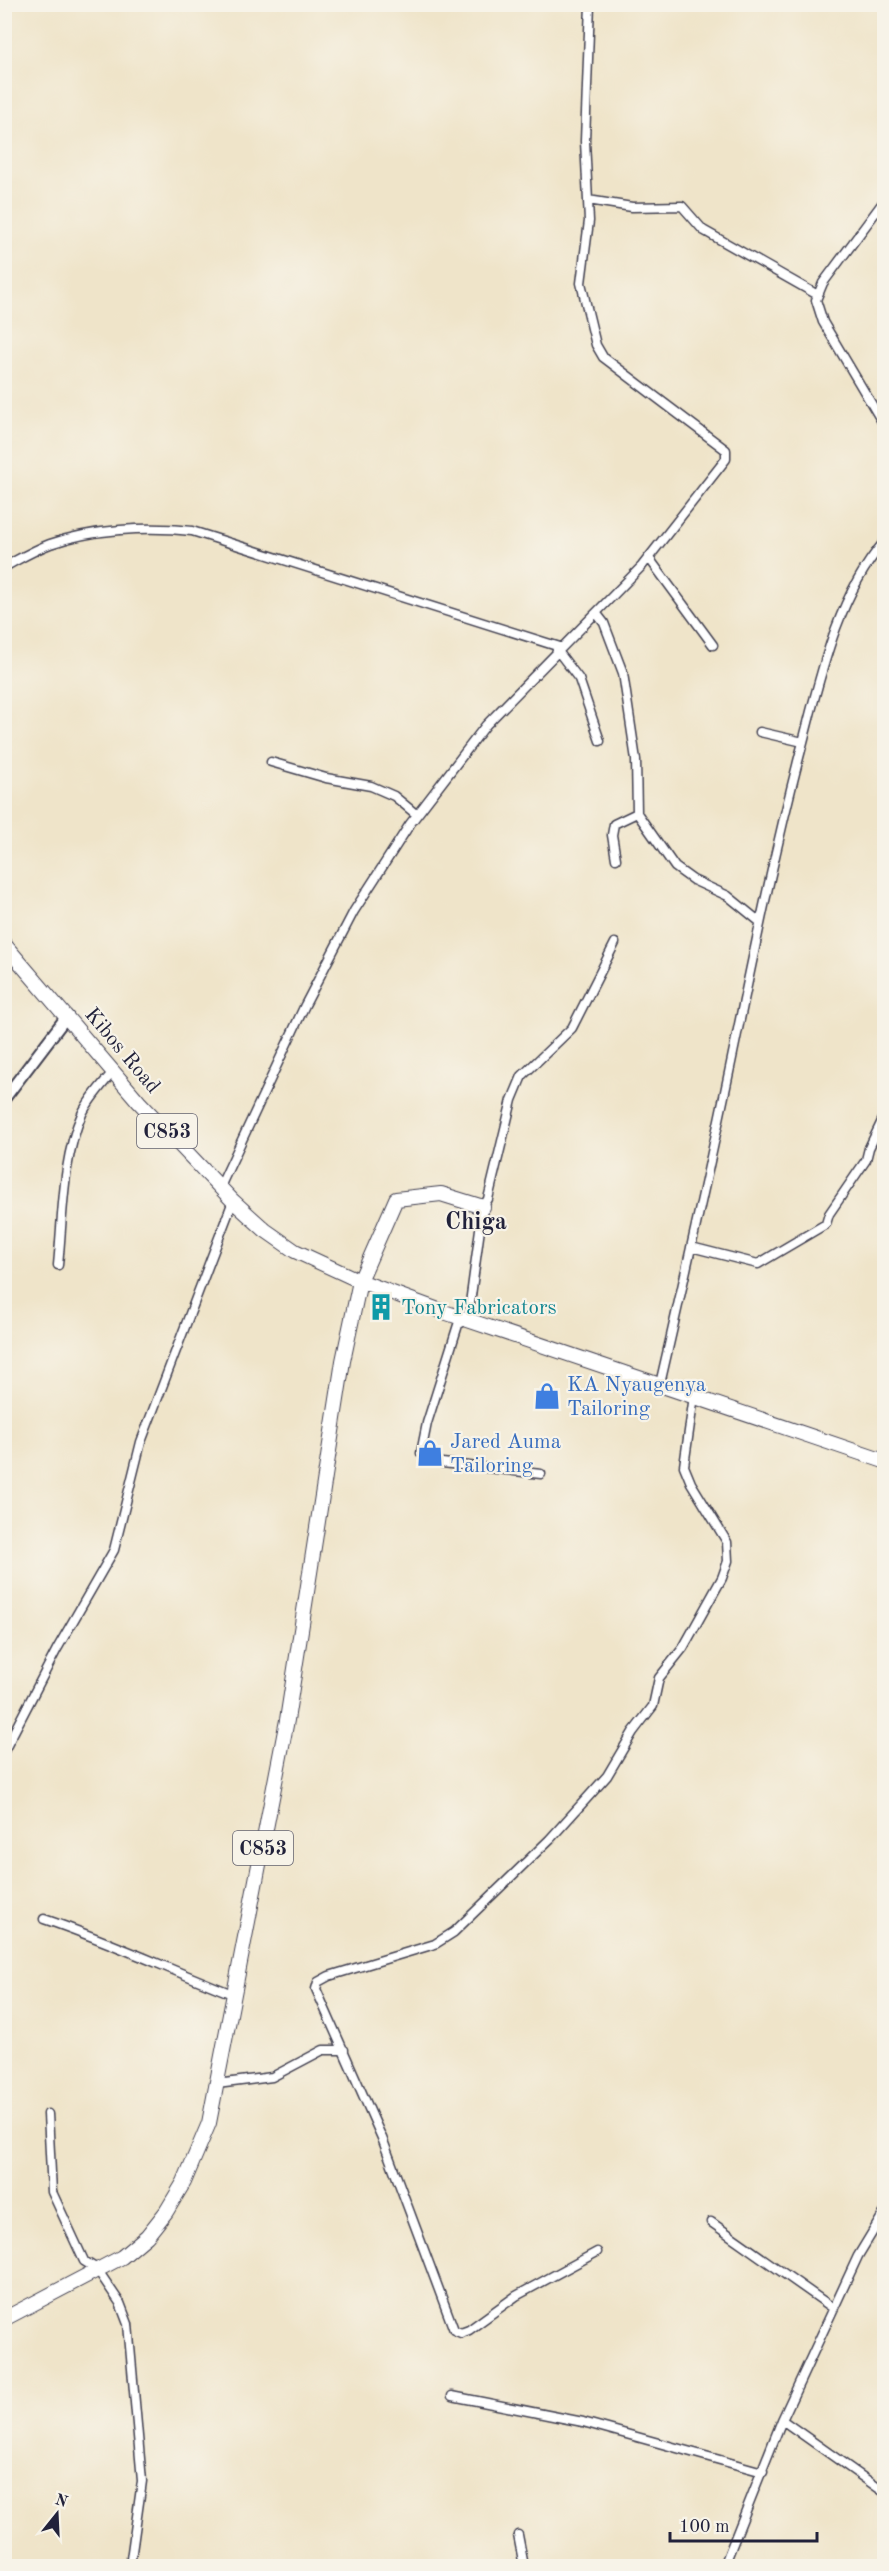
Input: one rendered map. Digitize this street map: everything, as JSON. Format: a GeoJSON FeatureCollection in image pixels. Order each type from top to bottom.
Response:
{"type":"FeatureCollection","features":[{"type":"Feature","properties":{"kind":"main road","name":"Kibos Road"},"geometry":{"type":"LineString","coordinates":[[4,944],[67,1016],[112,1073],[233,1201],[266,1230],[295,1251],[360,1281],[466,1319],[885,1461]]}},
{"type":"Feature","properties":{"kind":"main road"},"geometry":{"type":"LineString","coordinates":[[360,1281],[396,1199],[441,1194],[483,1207]]}},
{"type":"Feature","properties":{"kind":"main road","name":"C853"},"geometry":{"type":"LineString","coordinates":[[4,2319],[97,2272],[122,2257],[147,2236],[166,2212],[195,2157],[208,2123],[236,1995],[287,1720],[337,1393],[360,1281]]}},
{"type":"Feature","properties":{"kind":"street"},"geometry":{"type":"LineString","coordinates":[[220,1187],[305,1005],[354,911],[417,816],[486,725],[559,649],[597,614],[649,558],[726,459],[728,453],[599,352],[581,283],[589,221],[585,141],[590,4]]}},
{"type":"Feature","properties":{"kind":"street"},"geometry":{"type":"LineString","coordinates":[[588,200],[632,207],[682,206],[703,230],[816,294]]}},
{"type":"Feature","properties":{"kind":"street"},"geometry":{"type":"LineString","coordinates":[[885,201],[816,294],[817,309],[823,321],[885,425]]}},
{"type":"Feature","properties":{"kind":"street"},"geometry":{"type":"LineString","coordinates":[[4,567],[47,545],[83,535],[119,531],[192,531],[559,649],[579,679],[600,741]]}},
{"type":"Feature","properties":{"kind":"street"},"geometry":{"type":"LineString","coordinates":[[660,1384],[692,1246],[760,922],[803,742],[821,675],[848,602],[872,558],[885,542]]}},
{"type":"Feature","properties":{"kind":"street"},"geometry":{"type":"LineString","coordinates":[[649,558],[713,645]]}},
{"type":"Feature","properties":{"kind":"street"},"geometry":{"type":"LineString","coordinates":[[597,614],[604,623],[623,673],[636,760],[637,813],[675,867],[693,880],[728,896],[760,922]]}},
{"type":"Feature","properties":{"kind":"street"},"geometry":{"type":"LineString","coordinates":[[760,732],[803,742]]}},
{"type":"Feature","properties":{"kind":"street"},"geometry":{"type":"LineString","coordinates":[[271,762],[326,778],[371,786],[394,796],[417,816]]}},
{"type":"Feature","properties":{"kind":"street"},"geometry":{"type":"LineString","coordinates":[[616,859],[612,835],[615,824],[637,813]]}},
{"type":"Feature","properties":{"kind":"street"},"geometry":{"type":"LineString","coordinates":[[542,1474],[442,1463],[426,1458],[421,1453],[427,1423],[458,1325],[466,1319],[480,1242],[483,1207],[488,1199],[512,1100],[522,1076],[572,1028],[615,943]]}},
{"type":"Feature","properties":{"kind":"street"},"geometry":{"type":"LineString","coordinates":[[4,1099],[67,1016]]}},
{"type":"Feature","properties":{"kind":"street"},"geometry":{"type":"LineString","coordinates":[[58,1265],[68,1169],[75,1133],[89,1102],[112,1073]]}},
{"type":"Feature","properties":{"kind":"street"},"geometry":{"type":"LineString","coordinates":[[692,1246],[758,1264],[826,1224],[829,1214],[866,1160],[869,1148],[885,1117]]}},
{"type":"Feature","properties":{"kind":"street"},"geometry":{"type":"LineString","coordinates":[[4,1751],[57,1649],[110,1560],[141,1442],[233,1201]]}},
{"type":"Feature","properties":{"kind":"street"},"geometry":{"type":"LineString","coordinates":[[597,2252],[516,2296],[465,2332],[454,2330],[402,2186],[344,2050],[316,1992],[318,1982],[435,1944],[454,1932],[550,1839],[607,1776],[633,1732],[653,1706],[659,1678],[698,1626],[722,1578],[729,1552],[727,1542],[691,1483],[684,1466],[694,1396]]}},
{"type":"Feature","properties":{"kind":"street"},"geometry":{"type":"LineString","coordinates":[[44,1919],[83,1932],[135,1956],[236,1995]]}},
{"type":"Feature","properties":{"kind":"street"},"geometry":{"type":"LineString","coordinates":[[217,2084],[272,2077],[323,2050],[344,2050]]}},
{"type":"Feature","properties":{"kind":"street"},"geometry":{"type":"LineString","coordinates":[[48,2114],[52,2192],[84,2261],[97,2270],[120,2303],[129,2334],[142,2481],[130,2566]]}},
{"type":"Feature","properties":{"kind":"street"},"geometry":{"type":"LineString","coordinates":[[724,2566],[782,2420],[833,2308],[858,2256],[885,2213]]}},
{"type":"Feature","properties":{"kind":"street"},"geometry":{"type":"LineString","coordinates":[[711,2222],[833,2308]]}},
{"type":"Feature","properties":{"kind":"street"},"geometry":{"type":"LineString","coordinates":[[452,2396],[583,2422],[763,2472]]}},
{"type":"Feature","properties":{"kind":"street"},"geometry":{"type":"LineString","coordinates":[[782,2420],[885,2492]]}},
{"type":"Feature","properties":{"kind":"street"},"geometry":{"type":"LineString","coordinates":[[518,2535],[524,2566]]}},
{"type":"Feature","properties":{"kind":"place","name":"Tony Fabricators"},"geometry":{"type":"Point","coordinates":[381,1307]}},
{"type":"Feature","properties":{"kind":"place","name":"KA Nyaugenya Tailoring"},"geometry":{"type":"Point","coordinates":[547,1396]}},
{"type":"Feature","properties":{"kind":"place","name":"Jared Auma Tailoring"},"geometry":{"type":"Point","coordinates":[430,1453]}},
{"type":"Feature","properties":{"kind":"district","name":"Chiga"},"geometry":{"type":"Point","coordinates":[476,1221]}}]}
